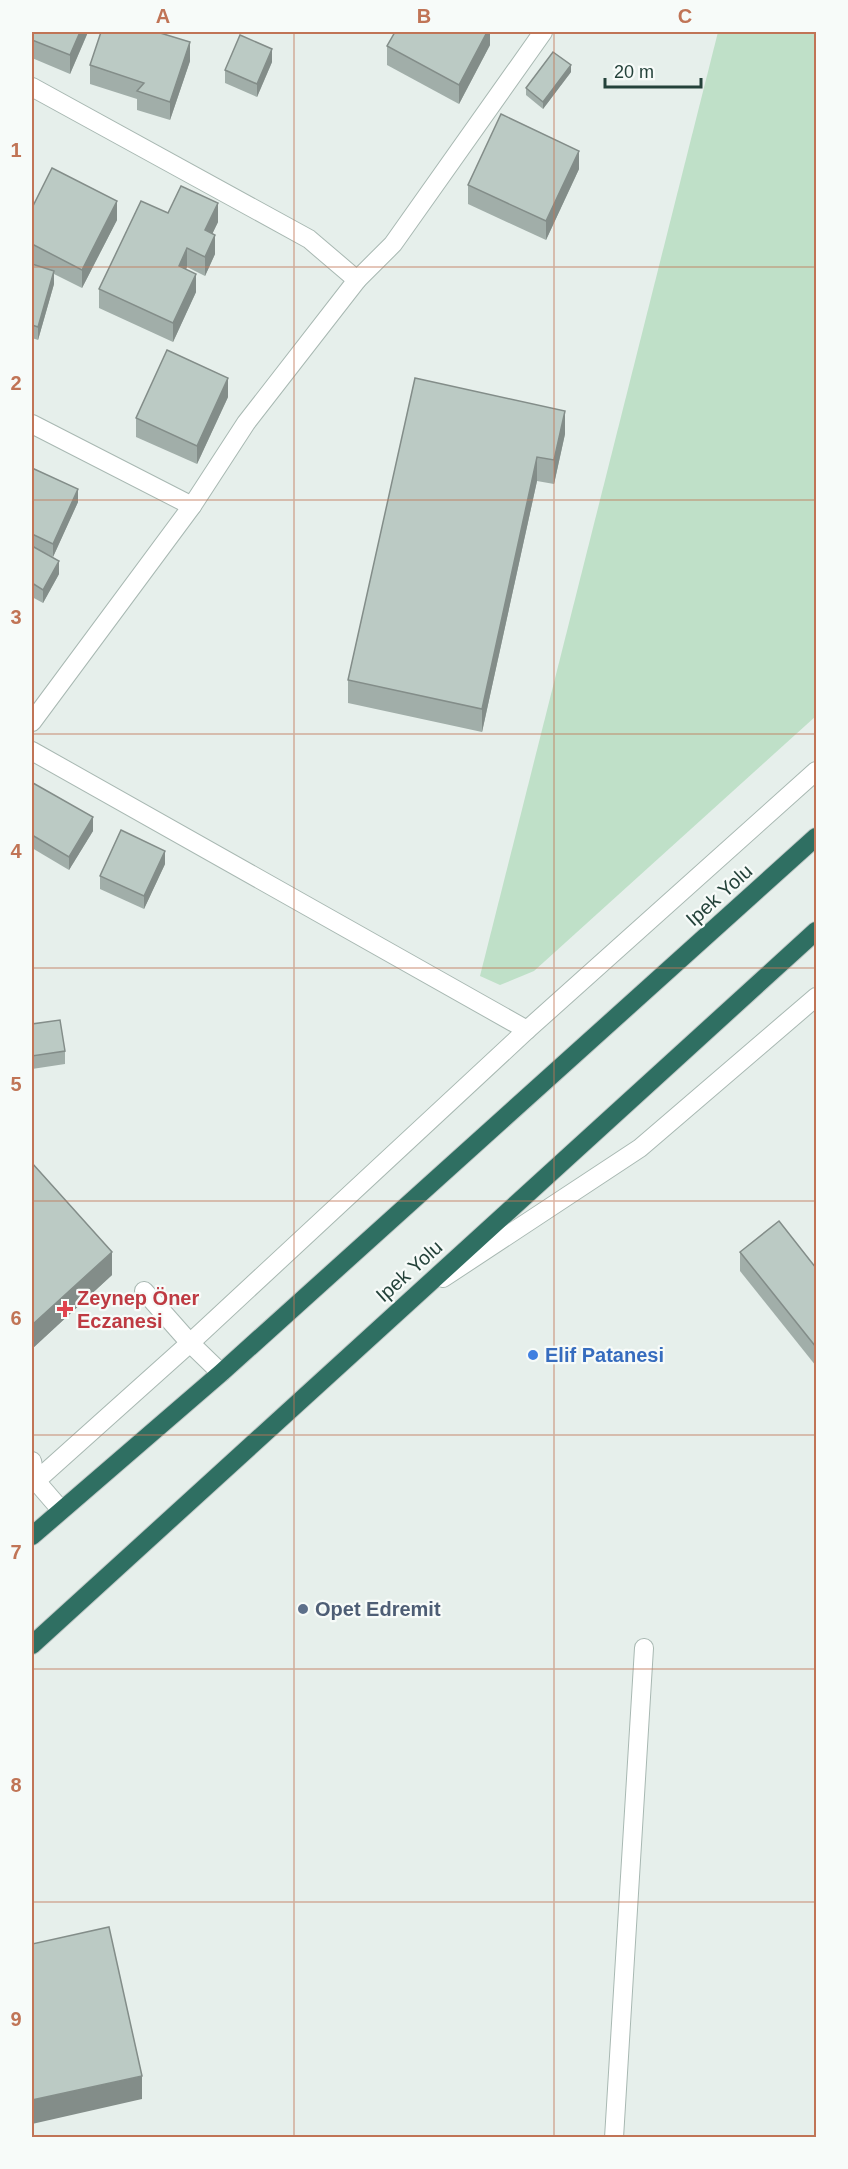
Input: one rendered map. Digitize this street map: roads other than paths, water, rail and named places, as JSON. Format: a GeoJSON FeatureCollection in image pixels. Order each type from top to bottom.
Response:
{"type":"FeatureCollection","features":[{"type":"Feature","properties":{"kind":"highway","name":"Ipek Yolu"},"geometry":{"type":"LineString","coordinates":[[32,1536],[221,1373],[816,837]]}},
{"type":"Feature","properties":{"kind":"highway","name":"Ipek Yolu"},"geometry":{"type":"LineString","coordinates":[[32,1645],[816,930]]}},
{"type":"Feature","properties":{"kind":"street"},"geometry":{"type":"LineString","coordinates":[[32,722],[192,506],[246,423],[357,280],[393,244],[543,32]]}},
{"type":"Feature","properties":{"kind":"street"},"geometry":{"type":"LineString","coordinates":[[32,87],[309,239],[357,280]]}},
{"type":"Feature","properties":{"kind":"street"},"geometry":{"type":"LineString","coordinates":[[32,424],[192,506]]}},
{"type":"Feature","properties":{"kind":"street"},"geometry":{"type":"LineString","coordinates":[[32,751],[527,1030]]}},
{"type":"Feature","properties":{"kind":"street"},"geometry":{"type":"LineString","coordinates":[[34,1480],[190,1343],[527,1030],[816,771]]}},
{"type":"Feature","properties":{"kind":"street"},"geometry":{"type":"LineString","coordinates":[[412,1298],[640,1149],[816,997]]}},
{"type":"Feature","properties":{"kind":"street"},"geometry":{"type":"LineString","coordinates":[[144,1291],[190,1343],[221,1373]]}},
{"type":"Feature","properties":{"kind":"street"},"geometry":{"type":"LineString","coordinates":[[32,1461],[34,1480],[61,1510]]}},
{"type":"Feature","properties":{"kind":"street"},"geometry":{"type":"LineString","coordinates":[[614,2138],[644,1648]]}},
{"type":"Feature","properties":{"kind":"place","name":"Zeynep Öner Eczanesi"},"geometry":{"type":"Point","coordinates":[65,1309]}},
{"type":"Feature","properties":{"kind":"place","name":"Elif Patanesi"},"geometry":{"type":"Point","coordinates":[533,1355]}},
{"type":"Feature","properties":{"kind":"place","name":"Opet Edremit"},"geometry":{"type":"Point","coordinates":[303,1609]}}]}
